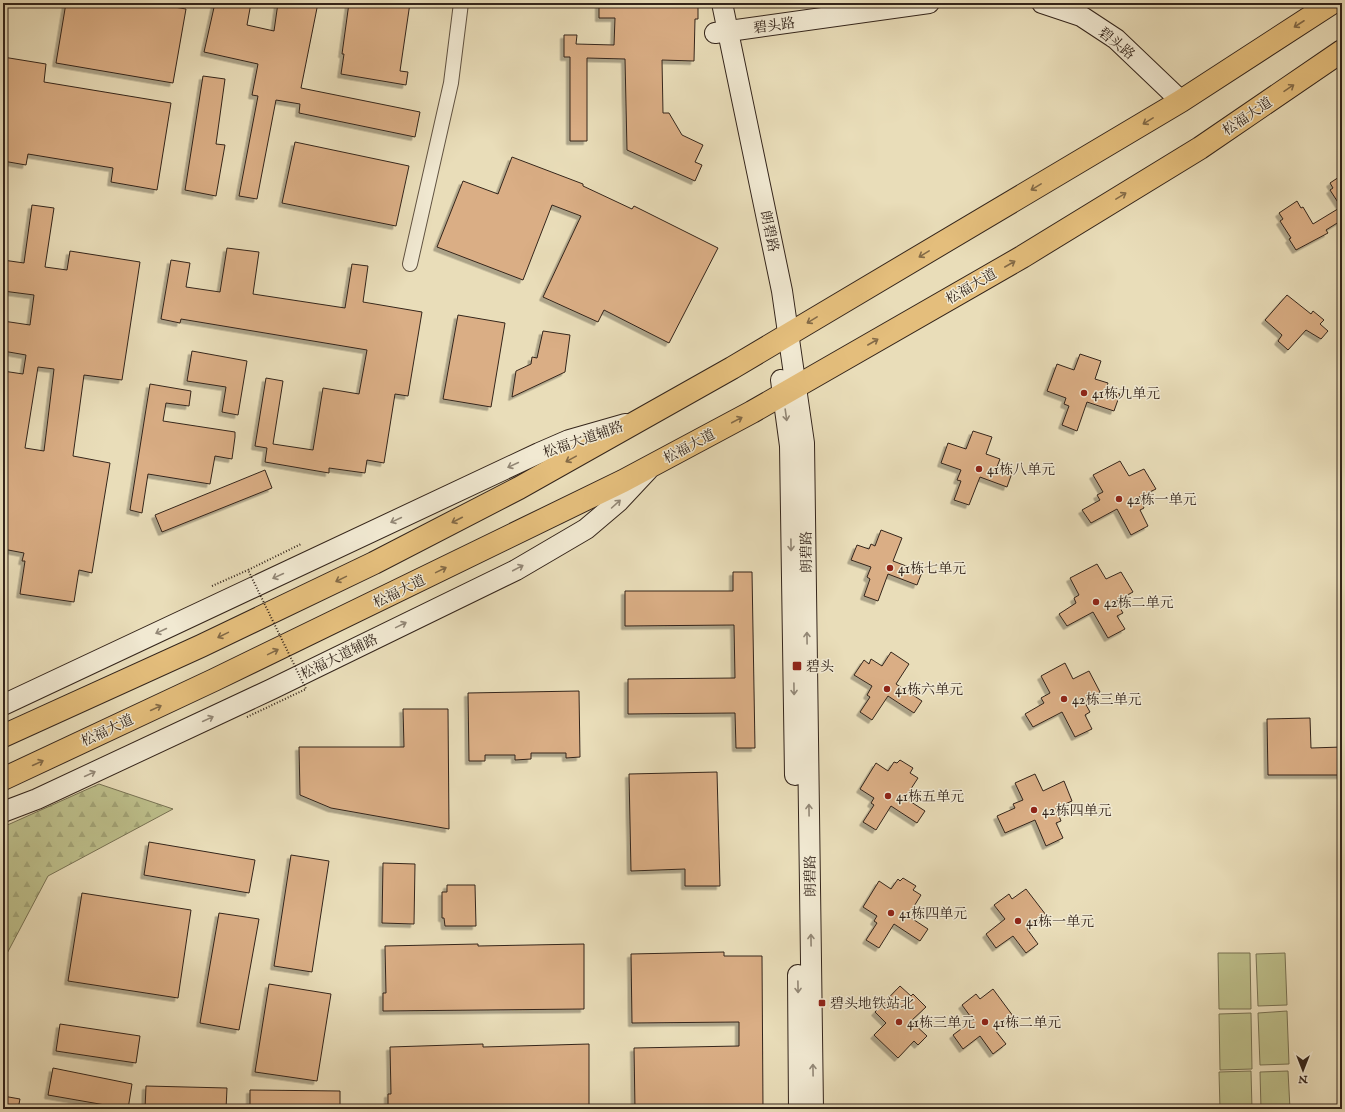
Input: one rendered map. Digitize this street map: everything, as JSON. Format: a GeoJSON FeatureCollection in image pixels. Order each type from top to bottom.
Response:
{"type":"FeatureCollection","features":[{"type":"Feature","properties":{"kind":"main road"},"geometry":{"type":"LineString","coordinates":[[3,736],[201,646],[374,563],[519,488],[642,420],[1181,101],[1332,3]]}},
{"type":"Feature","properties":{"kind":"main road","name":"松福大道"},"geometry":{"type":"LineString","coordinates":[[3,779],[256,660],[653,465],[790,390],[1022,257],[1200,148],[1342,51]]}},
{"type":"Feature","properties":{"kind":"main road"},"geometry":{"type":"LineString","coordinates":[[3,729],[30,724]]}},
{"type":"Feature","properties":{"kind":"street"},"geometry":{"type":"LineString","coordinates":[[410,264],[451,83],[461,3]]}},
{"type":"Feature","properties":{"kind":"street","name":"朗碧路"},"geometry":{"type":"LineString","coordinates":[[708,3],[721,32],[782,291],[782,338],[790,390],[804,443],[813,1109]]}},
{"type":"Feature","properties":{"kind":"street","name":"朗碧路"},"geometry":{"type":"LineString","coordinates":[[721,32],[722,3]]}},
{"type":"Feature","properties":{"kind":"street","name":"碧头路"},"geometry":{"type":"LineString","coordinates":[[721,32],[929,3]]}},
{"type":"Feature","properties":{"kind":"street","name":"碧头路"},"geometry":{"type":"LineString","coordinates":[[1042,3],[1081,16],[1116,39],[1181,101]]}},
{"type":"Feature","properties":{"kind":"street","name":"朗碧路"},"geometry":{"type":"LineString","coordinates":[[790,390],[799,1109]]}},
{"type":"Feature","properties":{"kind":"street","name":"松福大道辅路"},"geometry":{"type":"LineString","coordinates":[[3,705],[539,453],[600,430],[642,420]]}},
{"type":"Feature","properties":{"kind":"street","name":"松福大道辅路"},"geometry":{"type":"LineString","coordinates":[[3,812],[37,799],[258,695],[516,570],[586,529],[619,501],[653,465]]}},
{"type":"Feature","properties":{"kind":"path"},"geometry":{"type":"LineString","coordinates":[[212,586],[301,544]]}},
{"type":"Feature","properties":{"kind":"path"},"geometry":{"type":"LineString","coordinates":[[247,716],[306,689],[248,570]]}},
{"type":"Feature","properties":{"kind":"green space"},"geometry":{"type":"Polygon","coordinates":[[[99,784],[173,809],[48,876],[3,961],[3,827],[99,784]]]}},
{"type":"Feature","properties":{"kind":"green space"},"geometry":{"type":"Polygon","coordinates":[[[1218,953],[1250,953],[1251,1009],[1219,1009],[1218,953]]]}},
{"type":"Feature","properties":{"kind":"green space"},"geometry":{"type":"Polygon","coordinates":[[[1285,953],[1287,1005],[1258,1006],[1256,954],[1285,953]]]}},
{"type":"Feature","properties":{"kind":"green space"},"geometry":{"type":"Polygon","coordinates":[[[1287,1011],[1289,1064],[1260,1065],[1258,1013],[1287,1011]]]}},
{"type":"Feature","properties":{"kind":"green space"},"geometry":{"type":"Polygon","coordinates":[[[1251,1013],[1252,1069],[1220,1070],[1219,1014],[1251,1013]]]}},
{"type":"Feature","properties":{"kind":"green space"},"geometry":{"type":"Polygon","coordinates":[[[1251,1071],[1252,1109],[1220,1109],[1219,1072],[1251,1071]]]}},
{"type":"Feature","properties":{"kind":"green space"},"geometry":{"type":"Polygon","coordinates":[[[1288,1071],[1290,1109],[1261,1109],[1260,1072],[1288,1071]]]}},
{"type":"Feature","properties":{"kind":"building"},"geometry":{"type":"Polygon","coordinates":[[[66,3],[151,3],[186,9],[173,83],[56,63],[66,3]]]}},
{"type":"Feature","properties":{"kind":"building"},"geometry":{"type":"Polygon","coordinates":[[[215,3],[251,3],[247,25],[274,31],[278,3],[318,3],[301,88],[420,112],[415,137],[299,113],[300,104],[276,100],[257,199],[239,196],[258,96],[252,95],[258,64],[204,52],[215,3]]]}},
{"type":"Feature","properties":{"kind":"building"},"geometry":{"type":"Polygon","coordinates":[[[349,3],[410,3],[400,71],[408,72],[406,85],[341,74],[344,54],[342,54],[349,3]]]}},
{"type":"Feature","properties":{"kind":"building"},"geometry":{"type":"Polygon","coordinates":[[[599,3],[698,3],[698,19],[695,19],[694,61],[662,60],[663,113],[669,113],[682,135],[703,145],[695,162],[702,165],[695,181],[627,150],[625,59],[587,58],[587,141],[570,141],[570,57],[564,57],[564,35],[577,35],[576,44],[614,45],[615,18],[599,18],[599,3]]]}},
{"type":"Feature","properties":{"kind":"building"},"geometry":{"type":"Polygon","coordinates":[[[3,57],[46,64],[44,82],[171,103],[157,190],[111,182],[113,168],[28,154],[26,165],[3,161],[3,57]]]}},
{"type":"Feature","properties":{"kind":"building"},"geometry":{"type":"Polygon","coordinates":[[[203,76],[225,79],[216,144],[225,145],[216,196],[185,190],[203,76]]]}},
{"type":"Feature","properties":{"kind":"building"},"geometry":{"type":"Polygon","coordinates":[[[295,142],[409,166],[396,226],[282,203],[295,142]]]}},
{"type":"Feature","properties":{"kind":"building"},"geometry":{"type":"Polygon","coordinates":[[[512,157],[583,184],[583,186],[632,209],[634,206],[718,248],[669,343],[604,310],[598,322],[543,297],[581,216],[552,205],[523,280],[437,247],[463,181],[498,194],[512,157]]]}},
{"type":"Feature","properties":{"kind":"building"},"geometry":{"type":"Polygon","coordinates":[[[1342,175],[1342,220],[1326,230],[1328,233],[1296,250],[1289,239],[1291,238],[1280,221],[1283,219],[1279,213],[1297,201],[1301,208],[1303,207],[1313,224],[1341,207],[1330,190],[1333,188],[1330,183],[1342,175]]]}},
{"type":"Feature","properties":{"kind":"building"},"geometry":{"type":"Polygon","coordinates":[[[32,205],[54,208],[45,267],[67,270],[70,251],[140,262],[122,380],[84,375],[73,456],[110,463],[92,573],[79,570],[74,602],[20,594],[25,561],[22,561],[24,553],[3,549],[3,452],[7,428],[3,428],[3,371],[23,374],[26,355],[3,351],[3,321],[30,325],[34,295],[3,291],[3,260],[24,263],[32,205]],[[38,367],[25,448],[44,451],[54,369],[38,367]]]}},
{"type":"Feature","properties":{"kind":"building"},"geometry":{"type":"Polygon","coordinates":[[[227,248],[259,252],[253,294],[345,308],[352,264],[368,266],[363,302],[422,312],[408,396],[395,394],[384,463],[367,460],[365,473],[329,468],[329,473],[265,462],[267,448],[255,446],[266,378],[283,381],[273,444],[313,450],[323,388],[359,394],[367,350],[181,319],[180,323],[161,319],[171,260],[190,263],[186,287],[220,292],[227,248]]]}},
{"type":"Feature","properties":{"kind":"building"},"geometry":{"type":"Polygon","coordinates":[[[1287,295],[1311,314],[1313,311],[1324,320],[1320,324],[1328,331],[1321,339],[1306,330],[1288,350],[1278,341],[1282,335],[1265,320],[1287,295]]]}},
{"type":"Feature","properties":{"kind":"building"},"geometry":{"type":"Polygon","coordinates":[[[458,315],[505,323],[491,407],[443,399],[458,315]]]}},
{"type":"Feature","properties":{"kind":"building"},"geometry":{"type":"Polygon","coordinates":[[[543,331],[570,335],[565,372],[512,397],[516,371],[531,364],[532,357],[537,358],[543,331]]]}},
{"type":"Feature","properties":{"kind":"building"},"geometry":{"type":"Polygon","coordinates":[[[192,351],[247,361],[238,415],[222,412],[226,387],[187,381],[192,351]]]}},
{"type":"Feature","properties":{"kind":"building","name":"41栋九单元"},"geometry":{"type":"Polygon","coordinates":[[[1080,354],[1101,361],[1095,379],[1108,383],[1106,389],[1120,394],[1114,411],[1087,402],[1077,431],[1062,425],[1069,406],[1064,404],[1066,398],[1047,391],[1057,364],[1074,370],[1080,354]]]}},
{"type":"Feature","properties":{"kind":"building"},"geometry":{"type":"Polygon","coordinates":[[[150,384],[191,391],[189,406],[166,403],[163,421],[235,432],[235,437],[232,459],[215,456],[210,484],[148,474],[142,513],[130,510],[150,384]]]}},
{"type":"Feature","properties":{"kind":"building","name":"41栋八单元"},"geometry":{"type":"Polygon","coordinates":[[[973,431],[992,437],[986,454],[1000,459],[997,467],[1012,473],[1007,487],[980,477],[969,505],[954,500],[961,481],[957,480],[961,470],[941,463],[948,443],[966,449],[973,431]]]}},
{"type":"Feature","properties":{"kind":"building","name":"42栋一单元"},"geometry":{"type":"Polygon","coordinates":[[[1120,461],[1129,476],[1144,469],[1156,489],[1139,497],[1144,508],[1140,510],[1148,526],[1131,535],[1117,509],[1091,523],[1082,510],[1100,500],[1097,495],[1103,492],[1093,475],[1120,461]]]}},
{"type":"Feature","properties":{"kind":"building"},"geometry":{"type":"Polygon","coordinates":[[[265,470],[272,488],[162,532],[155,515],[265,470]]]}},
{"type":"Feature","properties":{"kind":"building","name":"41栋七单元"},"geometry":{"type":"Polygon","coordinates":[[[881,530],[902,538],[893,561],[922,572],[917,585],[888,574],[878,601],[864,596],[870,579],[867,577],[871,567],[851,560],[857,545],[869,549],[871,544],[875,546],[881,530]]]}},
{"type":"Feature","properties":{"kind":"building","name":"42栋二单元"},"geometry":{"type":"Polygon","coordinates":[[[1097,564],[1106,579],[1121,572],[1133,592],[1116,601],[1123,613],[1117,616],[1125,629],[1108,638],[1093,612],[1067,626],[1059,614],[1076,603],[1074,598],[1079,595],[1070,578],[1097,564]]]}},
{"type":"Feature","properties":{"kind":"building"},"geometry":{"type":"Polygon","coordinates":[[[733,572],[752,572],[755,748],[736,748],[735,713],[628,714],[628,679],[735,678],[734,625],[625,626],[625,591],[733,591],[733,572]]]}},
{"type":"Feature","properties":{"kind":"building","name":"41栋六单元"},"geometry":{"type":"Polygon","coordinates":[[[891,652],[909,664],[896,684],[922,701],[914,713],[888,696],[872,720],[860,712],[870,697],[867,695],[872,686],[854,675],[864,660],[869,664],[871,659],[882,666],[891,652]]]}},
{"type":"Feature","properties":{"kind":"building","name":"42栋三单元"},"geometry":{"type":"Polygon","coordinates":[[[1065,663],[1073,679],[1089,671],[1100,692],[1084,701],[1090,712],[1085,715],[1092,729],[1075,737],[1062,712],[1033,727],[1025,714],[1044,703],[1041,698],[1050,693],[1041,676],[1065,663]]]}},
{"type":"Feature","properties":{"kind":"building"},"geometry":{"type":"Polygon","coordinates":[[[579,691],[580,757],[566,758],[566,753],[531,753],[531,759],[515,760],[515,755],[485,755],[485,761],[469,761],[468,693],[579,691]]]}},
{"type":"Feature","properties":{"kind":"building"},"geometry":{"type":"Polygon","coordinates":[[[403,709],[448,709],[449,829],[331,808],[300,795],[299,747],[404,747],[403,709]]]}},
{"type":"Feature","properties":{"kind":"building"},"geometry":{"type":"Polygon","coordinates":[[[1310,718],[1311,748],[1342,747],[1342,775],[1268,775],[1267,719],[1310,718]]]}},
{"type":"Feature","properties":{"kind":"building","name":"41栋五单元"},"geometry":{"type":"Polygon","coordinates":[[[900,760],[913,768],[910,773],[918,778],[905,798],[925,811],[917,823],[891,806],[876,830],[863,822],[874,805],[871,803],[874,798],[860,789],[876,763],[888,771],[894,762],[897,763],[900,760]]]}},
{"type":"Feature","properties":{"kind":"building"},"geometry":{"type":"Polygon","coordinates":[[[717,772],[720,886],[685,886],[685,869],[631,871],[629,774],[717,772]]]}},
{"type":"Feature","properties":{"kind":"building","name":"42栋四单元"},"geometry":{"type":"Polygon","coordinates":[[[1035,774],[1043,791],[1064,781],[1072,801],[1056,808],[1061,821],[1056,823],[1063,838],[1046,846],[1035,820],[1005,833],[997,816],[1015,808],[1013,804],[1023,800],[1015,783],[1035,774]]]}},
{"type":"Feature","properties":{"kind":"building"},"geometry":{"type":"Polygon","coordinates":[[[149,842],[255,860],[249,893],[144,875],[149,842]]]}},
{"type":"Feature","properties":{"kind":"building"},"geometry":{"type":"Polygon","coordinates":[[[291,855],[329,861],[312,972],[274,966],[291,855]]]}},
{"type":"Feature","properties":{"kind":"building"},"geometry":{"type":"Polygon","coordinates":[[[383,863],[415,864],[414,924],[382,923],[383,863]]]}},
{"type":"Feature","properties":{"kind":"building","name":"41栋四单元"},"geometry":{"type":"Polygon","coordinates":[[[903,878],[916,886],[913,890],[921,895],[908,916],[928,929],[920,941],[894,924],[879,948],[866,940],[877,923],[874,921],[877,916],[863,907],[879,881],[891,889],[898,879],[900,881],[903,878]]]}},
{"type":"Feature","properties":{"kind":"building"},"geometry":{"type":"Polygon","coordinates":[[[447,885],[475,885],[476,926],[445,926],[444,918],[442,918],[442,892],[447,892],[447,885]]]}},
{"type":"Feature","properties":{"kind":"building","name":"41栋一单元"},"geometry":{"type":"Polygon","coordinates":[[[1026,889],[1046,915],[1027,929],[1038,944],[1026,953],[1013,936],[996,948],[986,934],[1005,919],[994,905],[1009,894],[1012,899],[1026,889]]]}},
{"type":"Feature","properties":{"kind":"building"},"geometry":{"type":"Polygon","coordinates":[[[82,893],[191,910],[178,998],[68,981],[82,893]]]}},
{"type":"Feature","properties":{"kind":"building"},"geometry":{"type":"Polygon","coordinates":[[[219,913],[259,919],[239,1030],[200,1023],[219,913]]]}},
{"type":"Feature","properties":{"kind":"building"},"geometry":{"type":"Polygon","coordinates":[[[478,944],[478,946],[584,944],[584,1009],[383,1011],[383,993],[386,993],[385,946],[478,944]]]}},
{"type":"Feature","properties":{"kind":"building"},"geometry":{"type":"Polygon","coordinates":[[[724,952],[724,956],[762,956],[763,1109],[635,1109],[634,1048],[739,1046],[739,1022],[632,1023],[631,954],[724,952]]]}},
{"type":"Feature","properties":{"kind":"building"},"geometry":{"type":"Polygon","coordinates":[[[269,984],[331,994],[317,1081],[255,1072],[269,984]]]}},
{"type":"Feature","properties":{"kind":"building","name":"41栋三单元"},"geometry":{"type":"Polygon","coordinates":[[[900,986],[911,996],[913,994],[926,1007],[911,1021],[927,1036],[918,1045],[914,1041],[898,1058],[874,1035],[886,1023],[875,1012],[900,986]]]}},
{"type":"Feature","properties":{"kind":"building","name":"41栋二单元"},"geometry":{"type":"Polygon","coordinates":[[[993,989],[1013,1016],[995,1030],[1006,1044],[993,1054],[980,1036],[963,1049],[953,1035],[973,1020],[962,1005],[976,994],[980,999],[993,989]]]}},
{"type":"Feature","properties":{"kind":"building"},"geometry":{"type":"Polygon","coordinates":[[[60,1024],[140,1036],[136,1063],[56,1051],[60,1024]]]}},
{"type":"Feature","properties":{"kind":"building"},"geometry":{"type":"Polygon","coordinates":[[[483,1044],[483,1047],[589,1044],[589,1109],[388,1109],[388,1094],[391,1094],[390,1047],[483,1044]]]}},
{"type":"Feature","properties":{"kind":"building"},"geometry":{"type":"Polygon","coordinates":[[[53,1068],[132,1084],[128,1109],[48,1095],[53,1068]]]}},
{"type":"Feature","properties":{"kind":"building"},"geometry":{"type":"Polygon","coordinates":[[[146,1086],[227,1088],[226,1109],[145,1109],[146,1086]]]}},
{"type":"Feature","properties":{"kind":"building"},"geometry":{"type":"Polygon","coordinates":[[[250,1090],[340,1091],[340,1108],[250,1107],[250,1090]]]}},
{"type":"Feature","properties":{"kind":"building"},"geometry":{"type":"Polygon","coordinates":[[[3,1096],[20,1099],[18,1109],[3,1109],[3,1096]]]}},
{"type":"Feature","properties":{"kind":"place","name":"41栋九单元"},"geometry":{"type":"Point","coordinates":[1084,393]}},
{"type":"Feature","properties":{"kind":"place","name":"41栋八单元"},"geometry":{"type":"Point","coordinates":[979,469]}},
{"type":"Feature","properties":{"kind":"place","name":"42栋一单元"},"geometry":{"type":"Point","coordinates":[1119,499]}},
{"type":"Feature","properties":{"kind":"place","name":"41栋七单元"},"geometry":{"type":"Point","coordinates":[890,568]}},
{"type":"Feature","properties":{"kind":"place","name":"42栋二单元"},"geometry":{"type":"Point","coordinates":[1096,602]}},
{"type":"Feature","properties":{"kind":"place","name":"碧头"},"geometry":{"type":"Point","coordinates":[797,666]}},
{"type":"Feature","properties":{"kind":"place","name":"41栋六单元"},"geometry":{"type":"Point","coordinates":[887,689]}},
{"type":"Feature","properties":{"kind":"place","name":"42栋三单元"},"geometry":{"type":"Point","coordinates":[1064,699]}},
{"type":"Feature","properties":{"kind":"place","name":"41栋五单元"},"geometry":{"type":"Point","coordinates":[888,796]}},
{"type":"Feature","properties":{"kind":"place","name":"42栋四单元"},"geometry":{"type":"Point","coordinates":[1034,810]}},
{"type":"Feature","properties":{"kind":"place","name":"41栋四单元"},"geometry":{"type":"Point","coordinates":[891,913]}},
{"type":"Feature","properties":{"kind":"place","name":"41栋一单元"},"geometry":{"type":"Point","coordinates":[1018,921]}},
{"type":"Feature","properties":{"kind":"place","name":"碧头地铁站北"},"geometry":{"type":"Point","coordinates":[822,1003]}},
{"type":"Feature","properties":{"kind":"place","name":"41栋三单元"},"geometry":{"type":"Point","coordinates":[899,1022]}},
{"type":"Feature","properties":{"kind":"place","name":"41栋二单元"},"geometry":{"type":"Point","coordinates":[985,1022]}}]}
